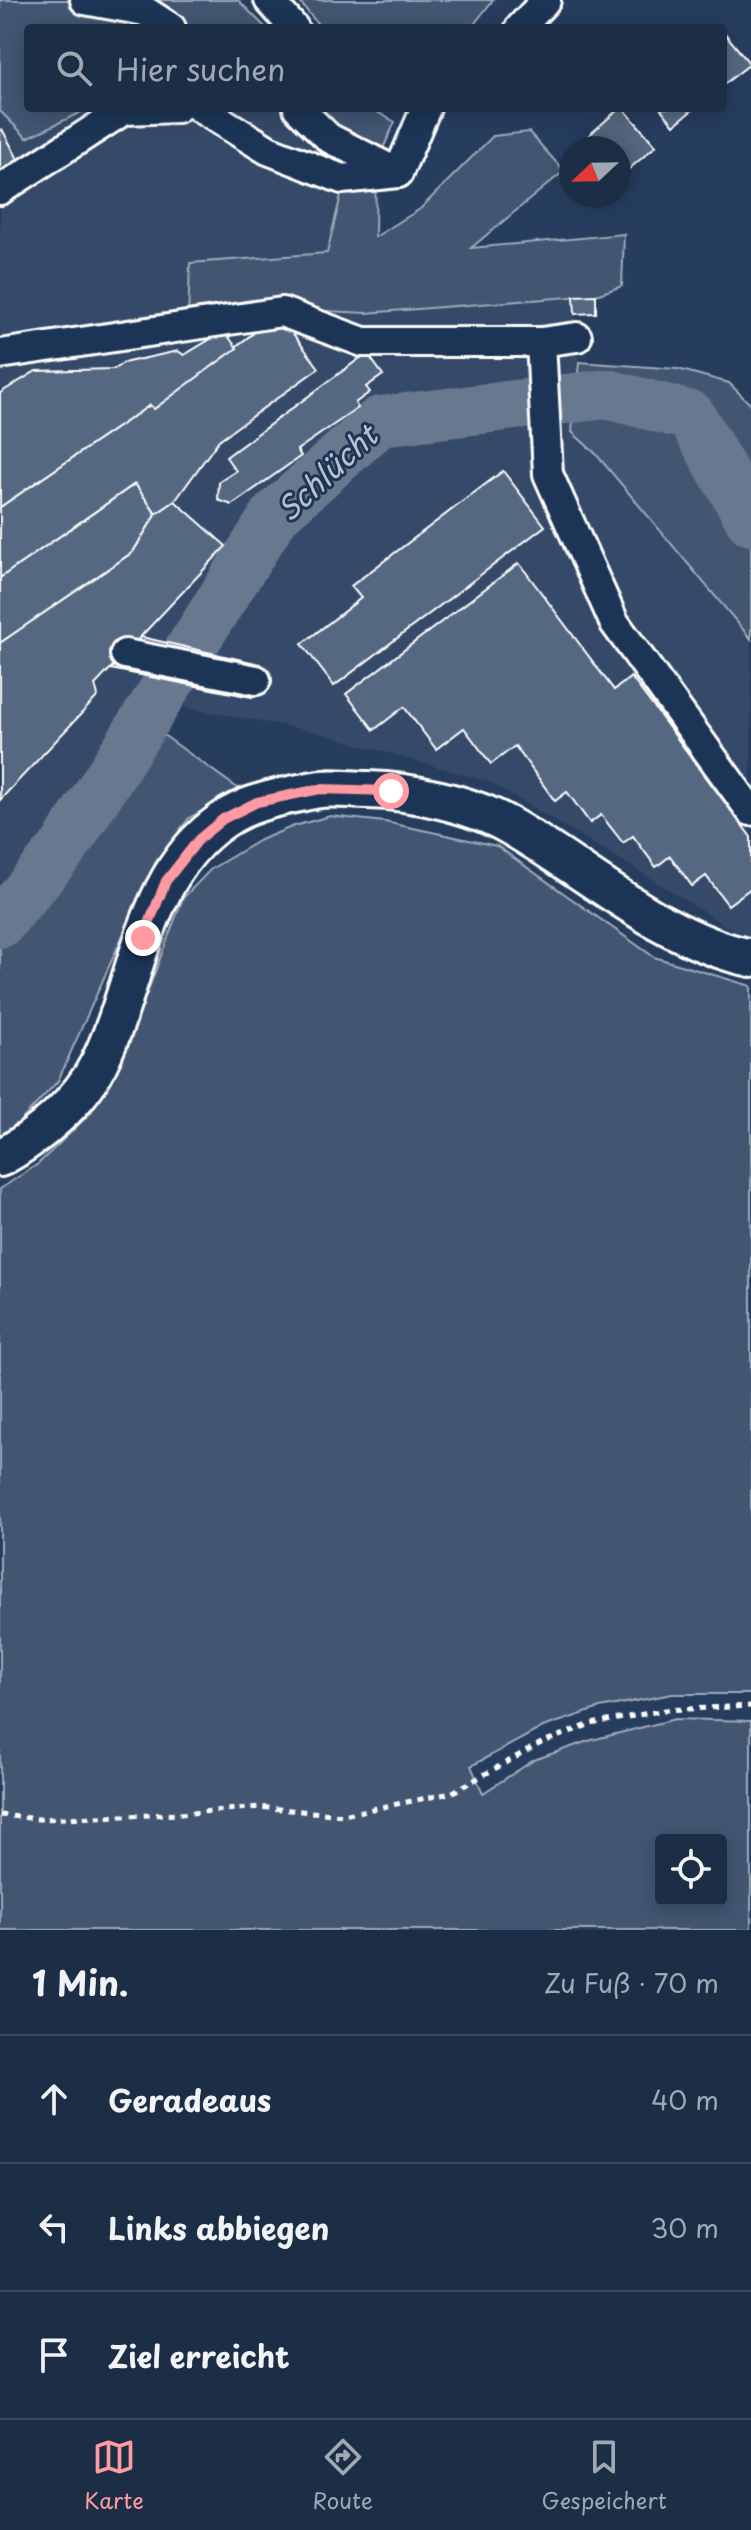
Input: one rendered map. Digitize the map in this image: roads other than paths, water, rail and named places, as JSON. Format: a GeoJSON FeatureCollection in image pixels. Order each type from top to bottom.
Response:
{"type":"FeatureCollection","features":[{"type":"Feature","properties":{"kind":"main road"},"geometry":{"type":"LineString","coordinates":[[0,1158],[25,1144],[60,1116],[98,1067],[119,1018],[143,938],[166,881],[199,839],[223,819],[257,802],[320,789],[391,791],[450,803],[506,823],[662,923],[732,954],[751,958]]}},
{"type":"Feature","properties":{"kind":"street"},"geometry":{"type":"LineString","coordinates":[[85,0],[145,11],[165,24]]}},
{"type":"Feature","properties":{"kind":"street"},"geometry":{"type":"LineString","coordinates":[[269,0],[290,24]]}},
{"type":"Feature","properties":{"kind":"street"},"geometry":{"type":"LineString","coordinates":[[524,24],[546,0]]}},
{"type":"Feature","properties":{"kind":"street"},"geometry":{"type":"LineString","coordinates":[[0,190],[121,112]]}},
{"type":"Feature","properties":{"kind":"street"},"geometry":{"type":"LineString","coordinates":[[206,112],[268,150],[342,179],[398,173]]}},
{"type":"Feature","properties":{"kind":"street"},"geometry":{"type":"LineString","coordinates":[[302,112],[329,138],[398,173]]}},
{"type":"Feature","properties":{"kind":"street"},"geometry":{"type":"LineString","coordinates":[[398,173],[424,112]]}},
{"type":"Feature","properties":{"kind":"street"},"geometry":{"type":"LineString","coordinates":[[0,354],[282,312],[363,342],[541,342],[577,337]]}},
{"type":"Feature","properties":{"kind":"street"},"geometry":{"type":"LineString","coordinates":[[541,342],[548,474],[614,622],[751,811]]}},
{"type":"Feature","properties":{"kind":"street"},"geometry":{"type":"LineString","coordinates":[[125,654],[256,680]]}},
{"type":"Feature","properties":{"kind":"waterway","name":"Schlücht"},"geometry":{"type":"LineString","coordinates":[[0,923],[65,846],[275,515],[380,421],[607,394],[691,416],[751,521]]}}]}
